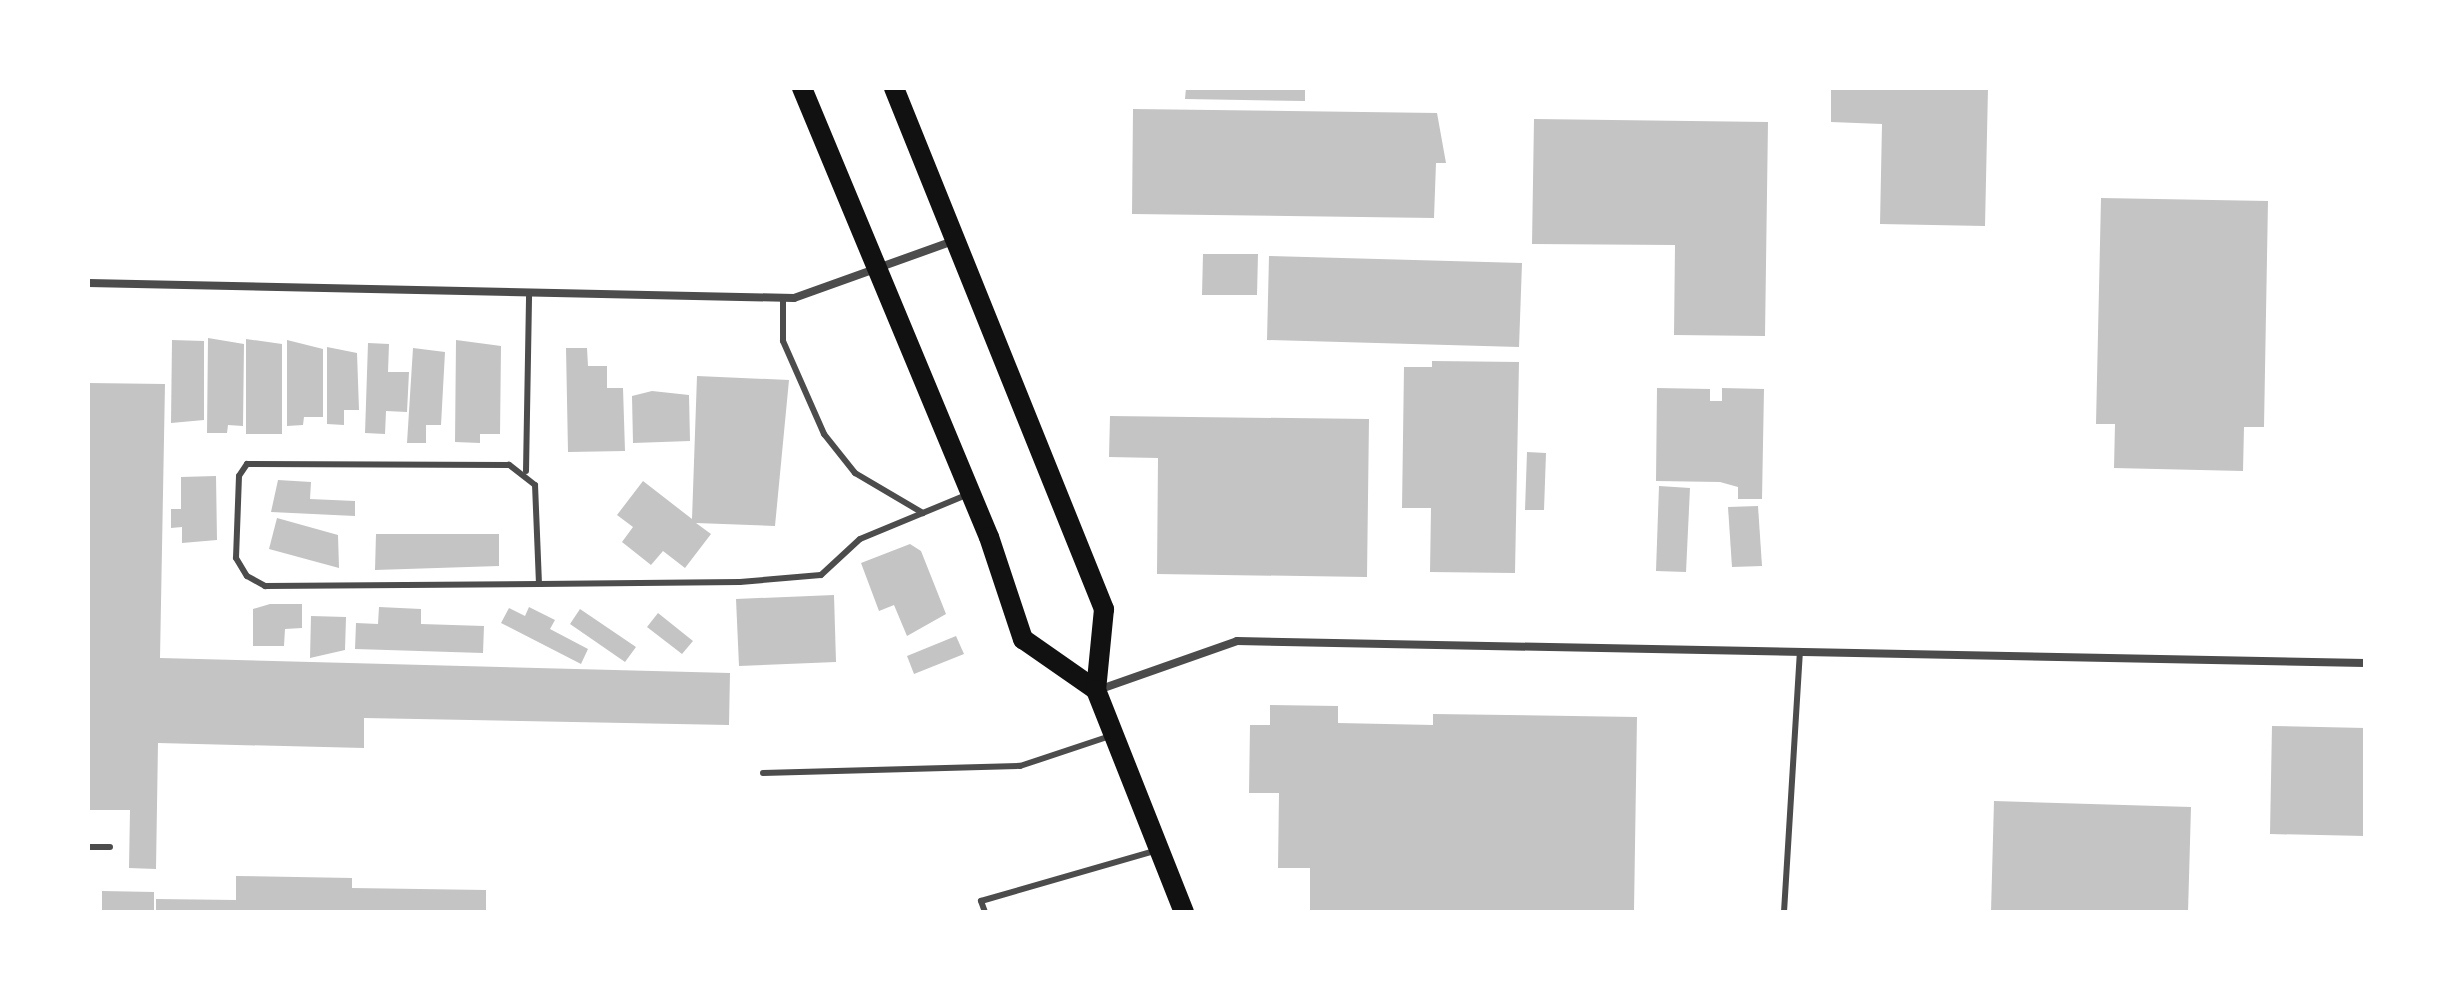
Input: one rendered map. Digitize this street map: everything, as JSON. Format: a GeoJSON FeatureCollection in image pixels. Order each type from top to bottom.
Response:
{"type":"FeatureCollection","features":[{"type":"Feature","properties":{"kind":"main road"},"geometry":{"type":"LineString","coordinates":[[802,88],[874,270],[970,493],[1023,639],[1096,690]]}},
{"type":"Feature","properties":{"kind":"main road"},"geometry":{"type":"LineString","coordinates":[[894,88],[1104,609],[1096,690],[1184,912]]}},
{"type":"Feature","properties":{"kind":"street"},"geometry":{"type":"LineString","coordinates":[[88,283],[783,299],[955,240]]}},
{"type":"Feature","properties":{"kind":"street"},"geometry":{"type":"LineString","coordinates":[[1096,690],[1237,641],[2365,663]]}},
{"type":"Feature","properties":{"kind":"lane"},"geometry":{"type":"LineString","coordinates":[[529,293],[526,471],[535,485],[539,584]]}},
{"type":"Feature","properties":{"kind":"lane"},"geometry":{"type":"LineString","coordinates":[[783,299],[783,341],[824,434],[855,473],[923,514]]}},
{"type":"Feature","properties":{"kind":"lane"},"geometry":{"type":"LineString","coordinates":[[526,471],[509,465],[247,464],[239,476],[236,558],[247,576],[265,586],[539,584],[821,575],[860,539],[970,493]]}},
{"type":"Feature","properties":{"kind":"lane"},"geometry":{"type":"LineString","coordinates":[[1784,912],[1800,652]]}},
{"type":"Feature","properties":{"kind":"lane"},"geometry":{"type":"LineString","coordinates":[[763,773],[1020,766],[1114,735]]}},
{"type":"Feature","properties":{"kind":"lane"},"geometry":{"type":"LineString","coordinates":[[88,847],[110,847]]}},
{"type":"Feature","properties":{"kind":"lane"},"geometry":{"type":"LineString","coordinates":[[985,912],[981,901],[1160,849]]}},
{"type":"Feature","properties":{"kind":"building"},"geometry":{"type":"Polygon","coordinates":[[[1186,88],[1305,88],[1305,101],[1185,99],[1186,88]]]}},
{"type":"Feature","properties":{"kind":"building"},"geometry":{"type":"Polygon","coordinates":[[[1831,88],[1988,88],[1985,226],[1880,224],[1882,124],[1831,122],[1831,88]]]}},
{"type":"Feature","properties":{"kind":"building"},"geometry":{"type":"Polygon","coordinates":[[[1133,109],[1437,113],[1446,163],[1436,163],[1434,218],[1132,214],[1133,109]]]}},
{"type":"Feature","properties":{"kind":"building"},"geometry":{"type":"Polygon","coordinates":[[[1534,119],[1768,122],[1765,336],[1674,335],[1675,245],[1532,244],[1534,119]]]}},
{"type":"Feature","properties":{"kind":"building"},"geometry":{"type":"Polygon","coordinates":[[[2101,198],[2268,201],[2264,427],[2244,427],[2243,471],[2114,468],[2115,424],[2096,424],[2101,198]]]}},
{"type":"Feature","properties":{"kind":"building"},"geometry":{"type":"Polygon","coordinates":[[[1203,254],[1258,254],[1257,295],[1202,295],[1203,254]]]}},
{"type":"Feature","properties":{"kind":"building"},"geometry":{"type":"Polygon","coordinates":[[[1269,256],[1522,263],[1519,347],[1267,340],[1269,256]]]}},
{"type":"Feature","properties":{"kind":"building"},"geometry":{"type":"Polygon","coordinates":[[[208,338],[244,344],[243,426],[228,425],[227,433],[207,433],[208,338]]]}},
{"type":"Feature","properties":{"kind":"building"},"geometry":{"type":"Polygon","coordinates":[[[246,339],[282,344],[282,434],[246,434],[246,339]]]}},
{"type":"Feature","properties":{"kind":"building"},"geometry":{"type":"Polygon","coordinates":[[[172,340],[204,341],[204,420],[171,423],[172,340]]]}},
{"type":"Feature","properties":{"kind":"building"},"geometry":{"type":"Polygon","coordinates":[[[287,340],[323,349],[323,417],[304,417],[303,425],[287,426],[287,340]]]}},
{"type":"Feature","properties":{"kind":"building"},"geometry":{"type":"Polygon","coordinates":[[[456,340],[501,346],[500,434],[480,434],[480,443],[455,442],[456,340]]]}},
{"type":"Feature","properties":{"kind":"building"},"geometry":{"type":"Polygon","coordinates":[[[368,343],[389,344],[388,372],[409,372],[407,412],[386,411],[385,434],[365,433],[368,343]]]}},
{"type":"Feature","properties":{"kind":"building"},"geometry":{"type":"Polygon","coordinates":[[[327,347],[357,353],[359,410],[344,410],[344,425],[327,424],[327,347]]]}},
{"type":"Feature","properties":{"kind":"building"},"geometry":{"type":"Polygon","coordinates":[[[413,348],[445,352],[441,425],[426,425],[426,443],[407,443],[413,348]]]}},
{"type":"Feature","properties":{"kind":"building"},"geometry":{"type":"Polygon","coordinates":[[[566,348],[587,348],[588,366],[607,366],[607,388],[623,388],[625,451],[568,452],[566,348]]]}},
{"type":"Feature","properties":{"kind":"building"},"geometry":{"type":"Polygon","coordinates":[[[1432,361],[1519,362],[1515,573],[1430,572],[1431,508],[1402,508],[1404,367],[1432,367],[1432,361]]]}},
{"type":"Feature","properties":{"kind":"building"},"geometry":{"type":"Polygon","coordinates":[[[697,376],[789,380],[775,526],[696,523],[711,534],[685,568],[663,551],[651,565],[622,542],[633,527],[617,515],[643,481],[692,519],[697,376]]]}},
{"type":"Feature","properties":{"kind":"building"},"geometry":{"type":"Polygon","coordinates":[[[88,383],[165,384],[160,658],[730,673],[729,725],[364,718],[364,748],[158,743],[156,869],[129,868],[130,810],[88,810],[88,383]]]}},
{"type":"Feature","properties":{"kind":"building"},"geometry":{"type":"Polygon","coordinates":[[[1657,388],[1710,389],[1710,401],[1722,401],[1722,388],[1764,389],[1762,499],[1738,499],[1738,487],[1720,482],[1656,481],[1657,388]]]}},
{"type":"Feature","properties":{"kind":"building"},"geometry":{"type":"Polygon","coordinates":[[[652,391],[689,395],[690,441],[633,443],[632,396],[652,391]]]}},
{"type":"Feature","properties":{"kind":"building"},"geometry":{"type":"Polygon","coordinates":[[[1110,416],[1369,419],[1367,577],[1157,574],[1158,458],[1109,457],[1110,416]]]}},
{"type":"Feature","properties":{"kind":"building"},"geometry":{"type":"Polygon","coordinates":[[[1527,452],[1546,453],[1544,510],[1525,510],[1527,452]]]}},
{"type":"Feature","properties":{"kind":"building"},"geometry":{"type":"Polygon","coordinates":[[[216,476],[217,540],[182,543],[182,527],[171,528],[171,509],[181,509],[181,477],[216,476]]]}},
{"type":"Feature","properties":{"kind":"building"},"geometry":{"type":"Polygon","coordinates":[[[278,480],[311,482],[310,499],[355,501],[355,516],[271,512],[278,480]]]}},
{"type":"Feature","properties":{"kind":"building"},"geometry":{"type":"Polygon","coordinates":[[[1659,486],[1690,488],[1686,572],[1656,571],[1659,486]]]}},
{"type":"Feature","properties":{"kind":"building"},"geometry":{"type":"Polygon","coordinates":[[[1758,506],[1762,566],[1732,567],[1728,507],[1758,506]]]}},
{"type":"Feature","properties":{"kind":"building"},"geometry":{"type":"Polygon","coordinates":[[[277,518],[338,535],[339,568],[269,549],[277,518]]]}},
{"type":"Feature","properties":{"kind":"building"},"geometry":{"type":"Polygon","coordinates":[[[376,534],[499,534],[499,566],[375,570],[376,534]]]}},
{"type":"Feature","properties":{"kind":"building"},"geometry":{"type":"Polygon","coordinates":[[[910,544],[921,551],[946,614],[907,636],[894,605],[879,611],[861,563],[910,544]]]}},
{"type":"Feature","properties":{"kind":"building"},"geometry":{"type":"Polygon","coordinates":[[[834,595],[836,662],[739,666],[736,599],[834,595]]]}},
{"type":"Feature","properties":{"kind":"building"},"geometry":{"type":"Polygon","coordinates":[[[270,604],[302,604],[302,628],[285,629],[284,646],[253,646],[253,609],[270,604]]]}},
{"type":"Feature","properties":{"kind":"building"},"geometry":{"type":"Polygon","coordinates":[[[379,607],[421,609],[421,624],[484,626],[483,653],[355,649],[356,623],[378,624],[379,607]]]}},
{"type":"Feature","properties":{"kind":"building"},"geometry":{"type":"Polygon","coordinates":[[[529,607],[555,620],[550,629],[588,649],[581,664],[501,623],[509,608],[525,616],[529,607]]]}},
{"type":"Feature","properties":{"kind":"building"},"geometry":{"type":"Polygon","coordinates":[[[580,609],[636,647],[625,662],[570,624],[580,609]]]}},
{"type":"Feature","properties":{"kind":"building"},"geometry":{"type":"Polygon","coordinates":[[[658,613],[693,641],[682,654],[647,627],[658,613]]]}},
{"type":"Feature","properties":{"kind":"building"},"geometry":{"type":"Polygon","coordinates":[[[311,616],[346,617],[345,650],[310,658],[311,616]]]}},
{"type":"Feature","properties":{"kind":"building"},"geometry":{"type":"Polygon","coordinates":[[[956,636],[964,654],[914,674],[907,656],[956,636]]]}},
{"type":"Feature","properties":{"kind":"building"},"geometry":{"type":"Polygon","coordinates":[[[1270,705],[1338,706],[1338,723],[1433,725],[1433,714],[1637,717],[1634,911],[1310,912],[1310,868],[1278,868],[1279,793],[1249,793],[1250,725],[1270,725],[1270,705]]]}},
{"type":"Feature","properties":{"kind":"building"},"geometry":{"type":"Polygon","coordinates":[[[2272,726],[2365,728],[2365,836],[2270,834],[2272,726]]]}},
{"type":"Feature","properties":{"kind":"building"},"geometry":{"type":"Polygon","coordinates":[[[1994,801],[2191,807],[2188,912],[1991,912],[1994,801]]]}},
{"type":"Feature","properties":{"kind":"building"},"geometry":{"type":"Polygon","coordinates":[[[236,876],[352,878],[352,888],[486,890],[486,912],[156,912],[156,899],[236,900],[236,876]]]}},
{"type":"Feature","properties":{"kind":"building"},"geometry":{"type":"Polygon","coordinates":[[[102,891],[154,892],[154,912],[102,912],[102,891]]]}}]}
